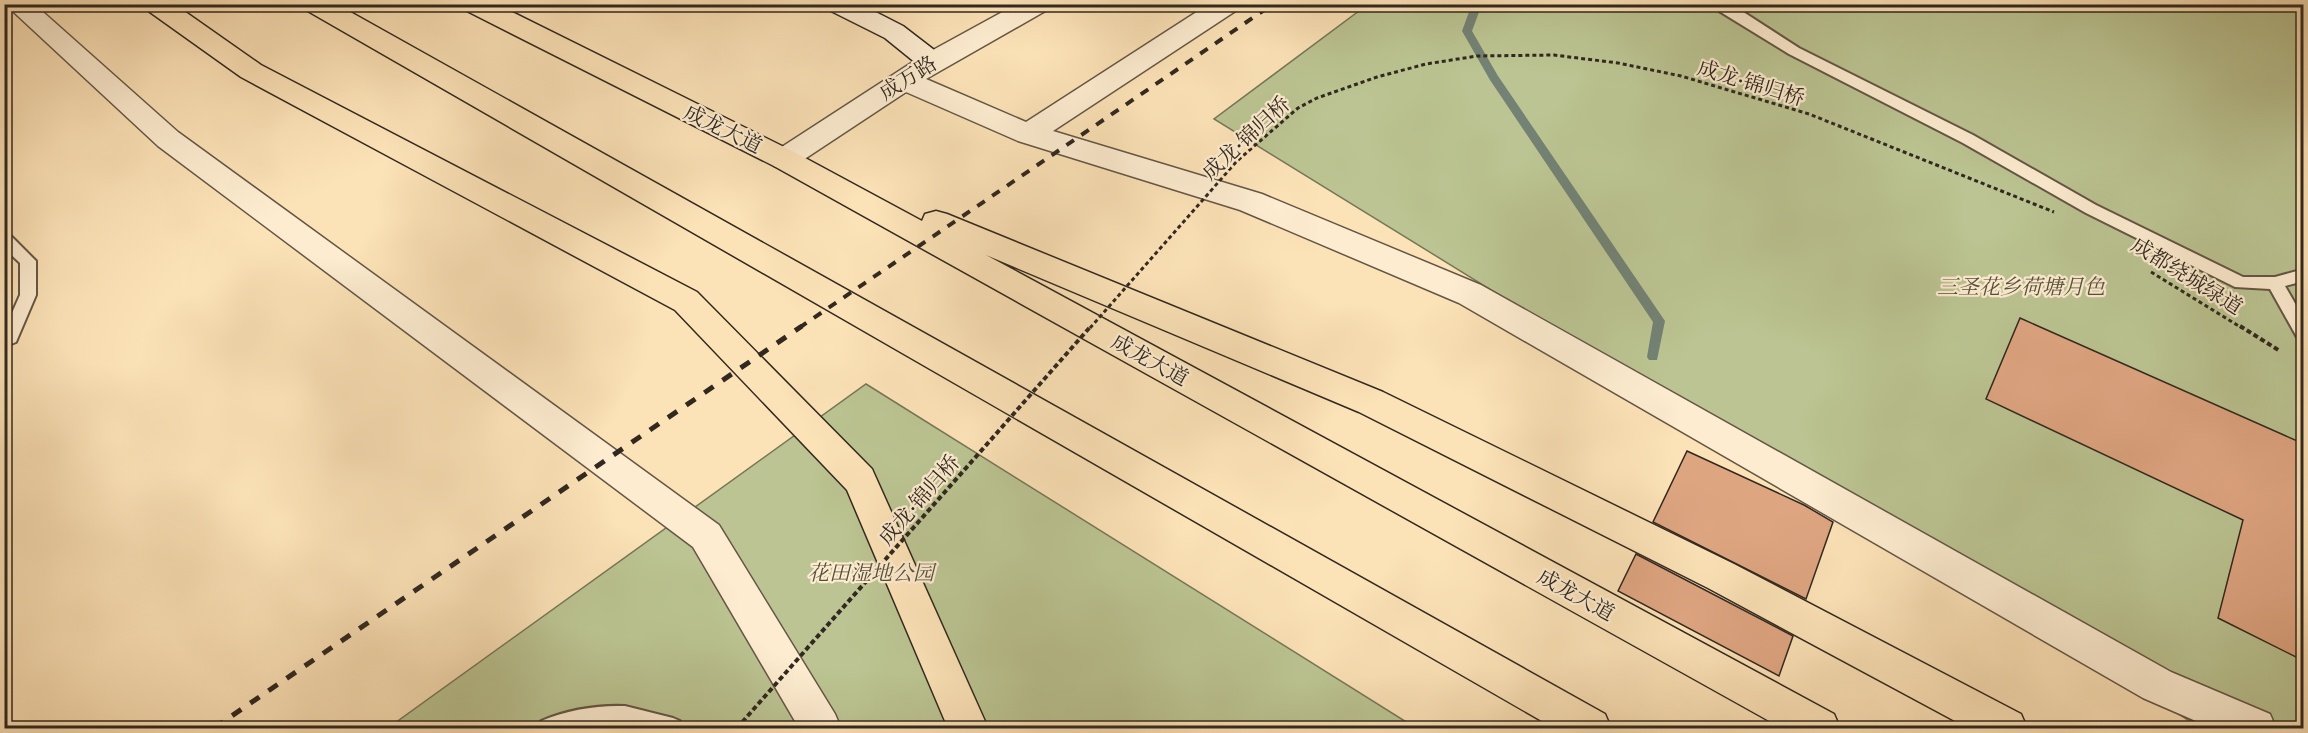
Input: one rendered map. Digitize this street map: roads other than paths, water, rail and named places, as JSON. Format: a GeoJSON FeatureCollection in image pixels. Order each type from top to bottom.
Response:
{"type":"FeatureCollection","features":[{"type":"Feature","properties":{"kind":"highway"},"geometry":{"type":"LineString","coordinates":[[156,4],[251,71],[686,301],[860,480],[968,729]]}},
{"type":"Feature","properties":{"kind":"highway"},"geometry":{"type":"LineString","coordinates":[[315,4],[1590,729]]}},
{"type":"Feature","properties":{"kind":"highway","name":"成龙大道"},"geometry":{"type":"LineString","coordinates":[[474,4],[784,159],[1820,729]]}},
{"type":"Feature","properties":{"kind":"highway"},"geometry":{"type":"LineString","coordinates":[[784,159],[1371,402],[1721,576],[2007,729]]}},
{"type":"Feature","properties":{"kind":"street"},"geometry":{"type":"LineString","coordinates":[[18,4],[168,139],[706,536],[821,729]]}},
{"type":"Feature","properties":{"kind":"street"},"geometry":{"type":"LineString","coordinates":[[838,4],[894,32],[932,62]]}},
{"type":"Feature","properties":{"kind":"street","name":"成万路"},"geometry":{"type":"LineString","coordinates":[[784,159],[932,62],[1038,4]]}},
{"type":"Feature","properties":{"kind":"street"},"geometry":{"type":"LineString","coordinates":[[1028,134],[1228,4]]}},
{"type":"Feature","properties":{"kind":"street"},"geometry":{"type":"LineString","coordinates":[[903,80],[1028,134],[1251,202],[1470,294],[2157,685],[2256,729]]}},
{"type":"Feature","properties":{"kind":"lane"},"geometry":{"type":"LineString","coordinates":[[1724,4],[1724,8],[1794,51],[1968,139],[2091,209],[2241,283],[2274,283],[2304,274]]}},
{"type":"Feature","properties":{"kind":"lane"},"geometry":{"type":"LineString","coordinates":[[4,238],[28,261],[28,295],[10,337],[4,341]]}},
{"type":"Feature","properties":{"kind":"lane"},"geometry":{"type":"LineString","coordinates":[[2274,283],[2304,334]]}},
{"type":"Feature","properties":{"kind":"lane"},"geometry":{"type":"LineString","coordinates":[[548,729],[590,715],[643,717],[672,729]]}},
{"type":"Feature","properties":{"kind":"waterway"},"geometry":{"type":"LineString","coordinates":[[1477,4],[1467,31],[1494,78],[1659,321],[1653,357]]}},
{"type":"Feature","properties":{"kind":"railway"},"geometry":{"type":"LineString","coordinates":[[799,328],[1273,4]]}},
{"type":"Feature","properties":{"kind":"railway"},"geometry":{"type":"LineString","coordinates":[[214,728],[802,326]]}},
{"type":"Feature","properties":{"kind":"park label","name":"三圣花乡荷塘月色"},"geometry":{"type":"Point","coordinates":[2021,287]}},
{"type":"Feature","properties":{"kind":"park label","name":"花田湿地公园"},"geometry":{"type":"Point","coordinates":[871,573]}}]}
